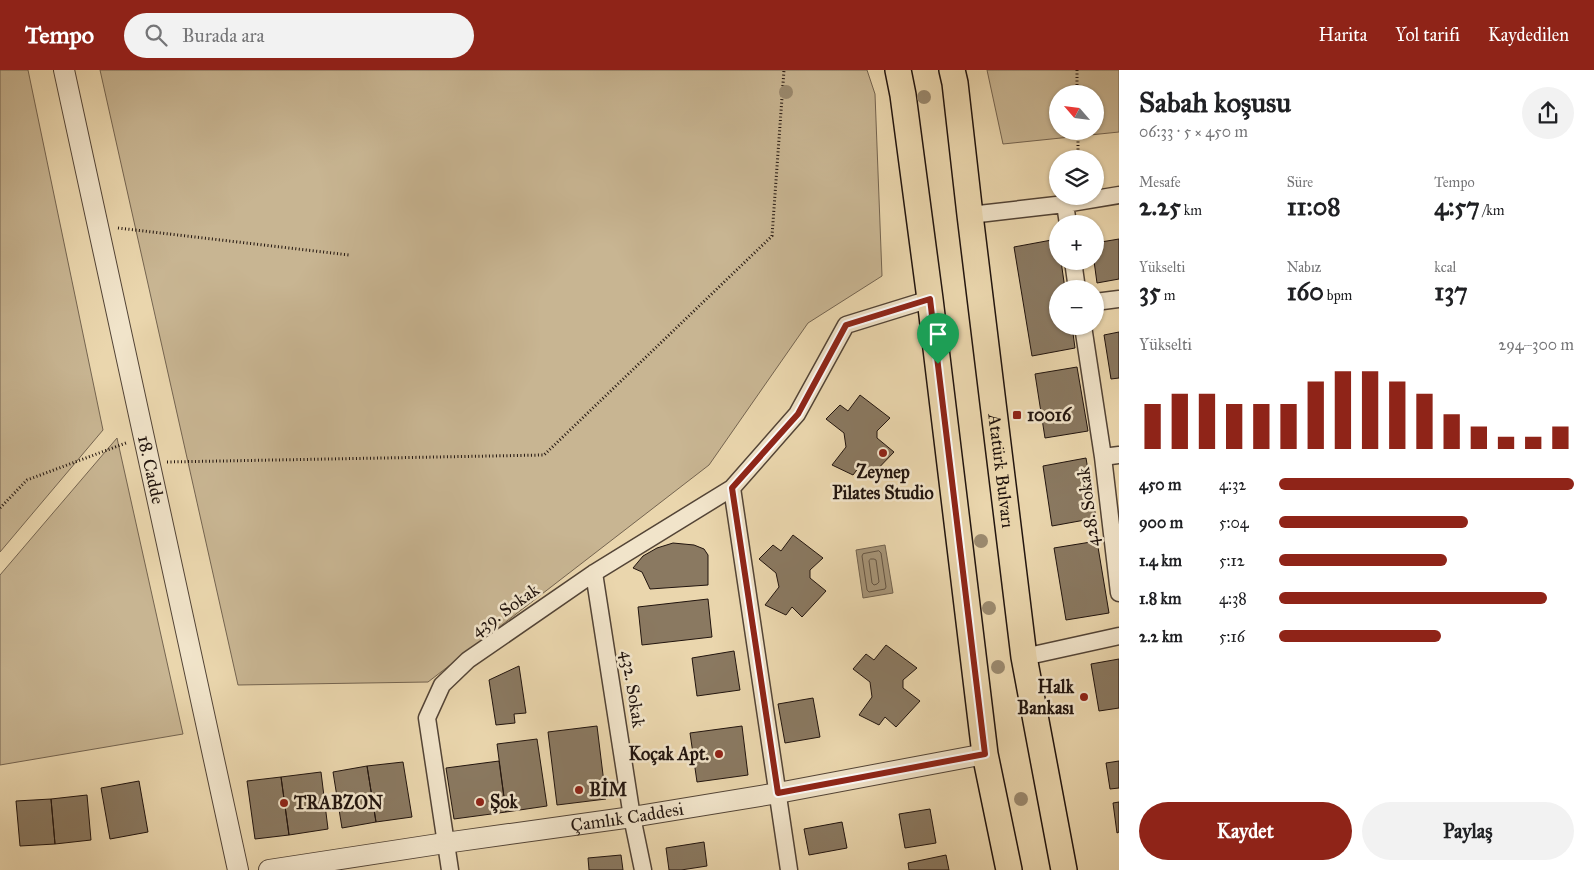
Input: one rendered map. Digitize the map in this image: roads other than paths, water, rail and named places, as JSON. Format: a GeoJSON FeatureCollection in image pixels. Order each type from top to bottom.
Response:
{"type":"FeatureCollection","features":[{"type":"Feature","properties":{"kind":"main road"},"geometry":{"type":"LineString","coordinates":[[898,70],[930,299],[985,754],[1009,870]]}},
{"type":"Feature","properties":{"kind":"main road","name":"Atatürk Bulvarı"},"geometry":{"type":"LineString","coordinates":[[952,70],[1024,656],[1064,870]]}},
{"type":"Feature","properties":{"kind":"street","name":"18. Cadde"},"geometry":{"type":"LineString","coordinates":[[64,70],[238,870]]}},
{"type":"Feature","properties":{"kind":"street"},"geometry":{"type":"LineString","coordinates":[[1104,198],[1119,195]]}},
{"type":"Feature","properties":{"kind":"street"},"geometry":{"type":"LineString","coordinates":[[970,215],[1056,205]]}},
{"type":"Feature","properties":{"kind":"street","name":"439. Sokak"},"geometry":{"type":"LineString","coordinates":[[450,870],[427,718],[442,685],[468,660],[594,573],[732,488],[798,414],[846,325],[930,299]]}},
{"type":"Feature","properties":{"kind":"street"},"geometry":{"type":"LineString","coordinates":[[1104,301],[1119,299]]}},
{"type":"Feature","properties":{"kind":"street","name":"428. Sokak"},"geometry":{"type":"LineString","coordinates":[[1084,335],[1119,593]]}},
{"type":"Feature","properties":{"kind":"street"},"geometry":{"type":"LineString","coordinates":[[1102,457],[1119,455]]}},
{"type":"Feature","properties":{"kind":"street"},"geometry":{"type":"LineString","coordinates":[[732,488],[789,870]]}},
{"type":"Feature","properties":{"kind":"street","name":"432. Sokak"},"geometry":{"type":"LineString","coordinates":[[594,573],[632,817],[643,870]]}},
{"type":"Feature","properties":{"kind":"street"},"geometry":{"type":"LineString","coordinates":[[1024,656],[1119,636]]}},
{"type":"Feature","properties":{"kind":"street","name":"Çamlık Caddesi"},"geometry":{"type":"LineString","coordinates":[[269,870],[632,817],[778,793],[985,754]]}},
{"type":"Feature","properties":{"kind":"water"},"geometry":{"type":"Polygon","coordinates":[[[885,545],[893,593],[863,598],[856,550],[885,545]]]}},
{"type":"Feature","properties":{"kind":"place","name":"10016"},"geometry":{"type":"Point","coordinates":[1017,415]}},
{"type":"Feature","properties":{"kind":"place","name":"Zeynep Pilates Studio"},"geometry":{"type":"Point","coordinates":[883,453]}},
{"type":"Feature","properties":{"kind":"place","name":"Halk Bankası"},"geometry":{"type":"Point","coordinates":[1084,697]}},
{"type":"Feature","properties":{"kind":"place","name":"Koçak Apt."},"geometry":{"type":"Point","coordinates":[719,754]}},
{"type":"Feature","properties":{"kind":"place","name":"BİM"},"geometry":{"type":"Point","coordinates":[579,790]}},
{"type":"Feature","properties":{"kind":"place","name":"Şok"},"geometry":{"type":"Point","coordinates":[480,802]}},
{"type":"Feature","properties":{"kind":"place","name":"TRABZON"},"geometry":{"type":"Point","coordinates":[284,803]}}]}
